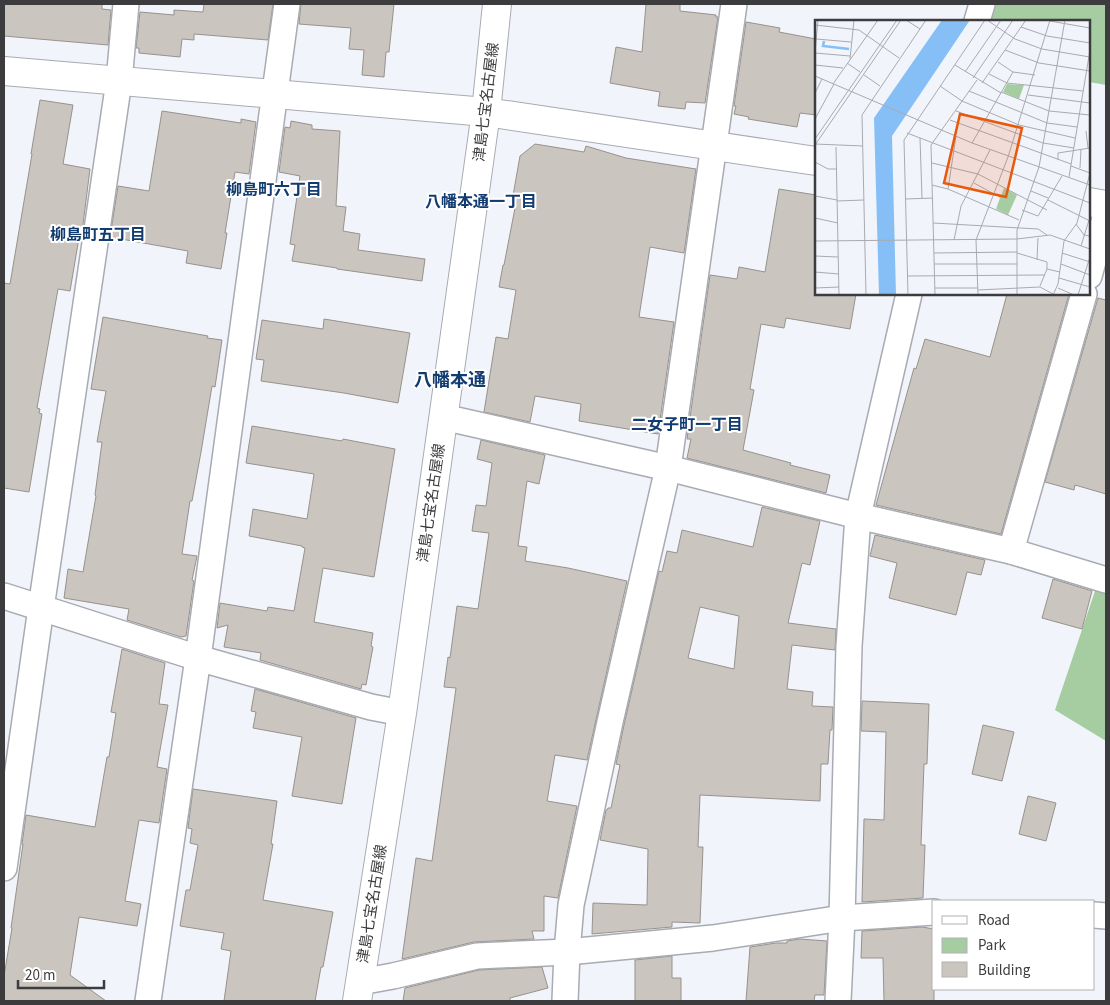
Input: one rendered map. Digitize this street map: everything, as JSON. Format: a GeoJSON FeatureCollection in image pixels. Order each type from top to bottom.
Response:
{"type":"FeatureCollection","features":[{"type":"Feature","properties":{"kind":"main road","name":"津島七宝名古屋線"},"geometry":{"type":"LineString","coordinates":[[358,992],[402,713],[486,112],[497,4]]}},
{"type":"Feature","properties":{"kind":"main road"},"geometry":{"type":"LineString","coordinates":[[4,71],[486,112],[815,160]]}},
{"type":"Feature","properties":{"kind":"main road"},"geometry":{"type":"LineString","coordinates":[[1090,202],[1106,205]]}},
{"type":"Feature","properties":{"kind":"street"},"geometry":{"type":"LineString","coordinates":[[4,868],[119,81],[126,4]]}},
{"type":"Feature","properties":{"kind":"street"},"geometry":{"type":"LineString","coordinates":[[148,1001],[198,658],[287,4]]}},
{"type":"Feature","properties":{"kind":"street"},"geometry":{"type":"LineString","coordinates":[[566,1001],[567,952],[571,905],[610,722],[668,468],[734,4]]}},
{"type":"Feature","properties":{"kind":"street"},"geometry":{"type":"LineString","coordinates":[[977,20],[982,4]]}},
{"type":"Feature","properties":{"kind":"street"},"geometry":{"type":"LineString","coordinates":[[1090,272],[1106,214]]}},
{"type":"Feature","properties":{"kind":"street"},"geometry":{"type":"LineString","coordinates":[[838,1001],[849,646],[858,516],[909,295]]}},
{"type":"Feature","properties":{"kind":"street"},"geometry":{"type":"LineString","coordinates":[[1011,551],[1084,295]]}},
{"type":"Feature","properties":{"kind":"street"},"geometry":{"type":"LineString","coordinates":[[443,417],[668,468],[858,516],[1011,551],[1106,580]]}},
{"type":"Feature","properties":{"kind":"street"},"geometry":{"type":"LineString","coordinates":[[4,596],[198,658],[402,713]]}},
{"type":"Feature","properties":{"kind":"street"},"geometry":{"type":"LineString","coordinates":[[358,992],[393,976],[477,956],[567,952],[713,938],[842,918],[932,912]]}},
{"type":"Feature","properties":{"kind":"green space"},"geometry":{"type":"Polygon","coordinates":[[[994,4],[1106,4],[1106,85],[1090,82],[1090,20],[990,20],[994,4]]]}},
{"type":"Feature","properties":{"kind":"green space"},"geometry":{"type":"Polygon","coordinates":[[[1097,585],[1106,588],[1106,741],[1055,710],[1097,585]]]}},
{"type":"Feature","properties":{"kind":"building"},"geometry":{"type":"Polygon","coordinates":[[[4,4],[102,4],[102,9],[111,10],[108,45],[4,36],[4,4]]]}},
{"type":"Feature","properties":{"kind":"building"},"geometry":{"type":"Polygon","coordinates":[[[204,4],[273,4],[268,40],[194,34],[194,40],[182,39],[180,57],[139,53],[139,48],[136,48],[140,12],[174,15],[174,10],[203,12],[204,4]]]}},
{"type":"Feature","properties":{"kind":"building"},"geometry":{"type":"Polygon","coordinates":[[[301,4],[394,4],[389,52],[386,52],[384,77],[362,75],[364,50],[349,49],[351,28],[299,24],[301,4]]]}},
{"type":"Feature","properties":{"kind":"building"},"geometry":{"type":"Polygon","coordinates":[[[646,4],[680,4],[680,11],[716,15],[718,17],[705,103],[686,102],[685,109],[658,106],[660,92],[610,83],[616,47],[642,52],[646,4]]]}},
{"type":"Feature","properties":{"kind":"building"},"geometry":{"type":"Polygon","coordinates":[[[746,22],[780,28],[779,32],[815,39],[815,115],[800,113],[797,127],[748,119],[749,117],[734,114],[736,106],[734,106],[746,22]]]}},
{"type":"Feature","properties":{"kind":"building"},"geometry":{"type":"Polygon","coordinates":[[[40,100],[73,105],[63,164],[90,169],[82,232],[80,232],[70,291],[58,289],[37,408],[40,409],[39,413],[42,414],[29,492],[4,488],[4,283],[10,284],[40,100]]]}},
{"type":"Feature","properties":{"kind":"building"},"geometry":{"type":"Polygon","coordinates":[[[162,111],[241,123],[241,119],[256,122],[249,174],[235,172],[221,269],[186,263],[188,251],[110,237],[118,186],[149,191],[162,111]]]}},
{"type":"Feature","properties":{"kind":"building"},"geometry":{"type":"Polygon","coordinates":[[[291,121],[312,125],[312,129],[340,131],[336,206],[346,207],[343,231],[360,234],[358,250],[425,259],[422,281],[292,261],[295,245],[290,244],[300,176],[279,172],[285,127],[290,128],[291,121]]]}},
{"type":"Feature","properties":{"kind":"building"},"geometry":{"type":"Polygon","coordinates":[[[535,144],[584,152],[586,146],[626,158],[696,169],[684,253],[650,247],[639,317],[674,322],[658,434],[579,421],[581,404],[535,396],[530,422],[484,412],[496,337],[508,339],[516,290],[499,287],[515,208],[511,207],[520,156],[535,144]]]}},
{"type":"Feature","properties":{"kind":"building"},"geometry":{"type":"Polygon","coordinates":[[[779,189],[815,195],[815,295],[856,295],[850,329],[786,318],[784,328],[761,324],[750,389],[754,390],[743,450],[830,475],[826,493],[687,458],[691,439],[687,439],[710,275],[737,279],[739,267],[765,272],[779,189]]]}},
{"type":"Feature","properties":{"kind":"building"},"geometry":{"type":"Polygon","coordinates":[[[1007,295],[1069,295],[1001,534],[876,505],[914,368],[916,369],[925,339],[990,357],[1007,295]]]}},
{"type":"Feature","properties":{"kind":"building"},"geometry":{"type":"Polygon","coordinates":[[[1098,298],[1106,300],[1106,494],[1075,485],[1074,490],[1045,482],[1098,298]]]}},
{"type":"Feature","properties":{"kind":"building"},"geometry":{"type":"Polygon","coordinates":[[[103,317],[222,340],[215,387],[212,386],[192,501],[190,501],[182,554],[197,556],[192,580],[194,581],[186,636],[181,637],[127,620],[129,609],[64,598],[68,569],[83,572],[96,496],[102,442],[97,442],[106,391],[91,389],[103,317]]]}},
{"type":"Feature","properties":{"kind":"building"},"geometry":{"type":"Polygon","coordinates":[[[324,319],[410,333],[398,403],[261,381],[264,360],[256,359],[262,320],[323,329],[324,319]]]}},
{"type":"Feature","properties":{"kind":"building"},"geometry":{"type":"Polygon","coordinates":[[[252,426],[342,441],[343,439],[395,449],[374,577],[323,568],[314,622],[373,633],[371,646],[373,647],[366,685],[362,684],[361,689],[260,660],[261,653],[224,647],[228,625],[217,628],[220,603],[267,611],[268,607],[294,611],[305,548],[249,536],[253,509],[307,519],[314,474],[246,463],[252,426]]]}},
{"type":"Feature","properties":{"kind":"building"},"geometry":{"type":"Polygon","coordinates":[[[481,440],[545,455],[539,484],[527,481],[518,546],[527,547],[525,561],[627,581],[587,760],[555,755],[547,801],[577,806],[558,898],[544,896],[544,931],[532,931],[534,939],[474,942],[402,959],[416,858],[432,861],[456,688],[444,687],[457,606],[478,609],[489,533],[472,531],[476,505],[486,506],[492,463],[477,459],[481,440]]]}},
{"type":"Feature","properties":{"kind":"building"},"geometry":{"type":"Polygon","coordinates":[[[762,507],[820,521],[810,565],[802,563],[788,623],[836,629],[835,650],[792,645],[787,689],[813,692],[812,706],[833,707],[828,764],[821,764],[820,801],[700,795],[698,847],[703,847],[700,923],[672,922],[672,927],[592,934],[593,903],[647,905],[648,849],[600,840],[606,810],[611,808],[620,765],[616,764],[624,725],[659,571],[662,572],[667,551],[677,553],[682,530],[753,547],[762,507]],[[700,607],[688,658],[734,669],[739,616],[700,607]]]}},
{"type":"Feature","properties":{"kind":"building"},"geometry":{"type":"Polygon","coordinates":[[[875,535],[985,560],[981,575],[967,572],[956,615],[889,598],[897,563],[870,556],[875,535]]]}},
{"type":"Feature","properties":{"kind":"building"},"geometry":{"type":"Polygon","coordinates":[[[1053,579],[1092,591],[1082,629],[1042,618],[1053,579]]]}},
{"type":"Feature","properties":{"kind":"building"},"geometry":{"type":"Polygon","coordinates":[[[122,649],[165,663],[159,704],[168,705],[157,767],[167,769],[159,823],[139,820],[125,901],[141,904],[137,926],[79,917],[70,975],[106,1001],[4,1001],[4,976],[26,815],[95,827],[116,713],[111,712],[122,649]]]}},
{"type":"Feature","properties":{"kind":"building"},"geometry":{"type":"Polygon","coordinates":[[[255,689],[356,718],[342,804],[292,796],[302,737],[253,728],[256,712],[251,711],[255,689]]]}},
{"type":"Feature","properties":{"kind":"building"},"geometry":{"type":"Polygon","coordinates":[[[862,701],[929,704],[927,764],[924,764],[921,845],[925,845],[923,898],[862,902],[864,819],[884,820],[886,732],[861,731],[862,701]]]}},
{"type":"Feature","properties":{"kind":"building"},"geometry":{"type":"Polygon","coordinates":[[[983,725],[1014,732],[1002,781],[972,774],[983,725]]]}},
{"type":"Feature","properties":{"kind":"building"},"geometry":{"type":"Polygon","coordinates":[[[193,789],[277,801],[271,844],[273,844],[263,900],[333,912],[315,1001],[224,1001],[231,951],[221,949],[224,933],[180,926],[186,890],[190,890],[198,845],[190,843],[192,829],[188,828],[193,789]]]}},
{"type":"Feature","properties":{"kind":"building"},"geometry":{"type":"Polygon","coordinates":[[[1028,796],[1056,803],[1046,841],[1019,834],[1028,796]]]}},
{"type":"Feature","properties":{"kind":"building"},"geometry":{"type":"Polygon","coordinates":[[[922,927],[932,929],[932,990],[934,990],[934,1001],[884,1001],[883,958],[861,958],[862,931],[922,927]]]}},
{"type":"Feature","properties":{"kind":"building"},"geometry":{"type":"Polygon","coordinates":[[[800,939],[827,941],[824,995],[815,995],[814,1001],[746,1001],[750,947],[787,943],[787,941],[800,939]]]}},
{"type":"Feature","properties":{"kind":"building"},"geometry":{"type":"Polygon","coordinates":[[[672,956],[672,978],[681,978],[681,1001],[635,1001],[635,960],[672,956]]]}},
{"type":"Feature","properties":{"kind":"building"},"geometry":{"type":"Polygon","coordinates":[[[542,967],[548,988],[510,998],[510,1001],[403,1001],[405,988],[479,970],[542,967]]]}},
{"type":"Feature","properties":{"kind":"district","name":"柳島町六丁目"},"geometry":{"type":"Point","coordinates":[274,189]}},
{"type":"Feature","properties":{"kind":"district","name":"八幡本通一丁目"},"geometry":{"type":"Point","coordinates":[481,201]}},
{"type":"Feature","properties":{"kind":"district","name":"柳島町五丁目"},"geometry":{"type":"Point","coordinates":[98,234]}},
{"type":"Feature","properties":{"kind":"district","name":"八幡本通"},"geometry":{"type":"Point","coordinates":[450,380]}},
{"type":"Feature","properties":{"kind":"district","name":"二女子町一丁目"},"geometry":{"type":"Point","coordinates":[687,424]}}]}
